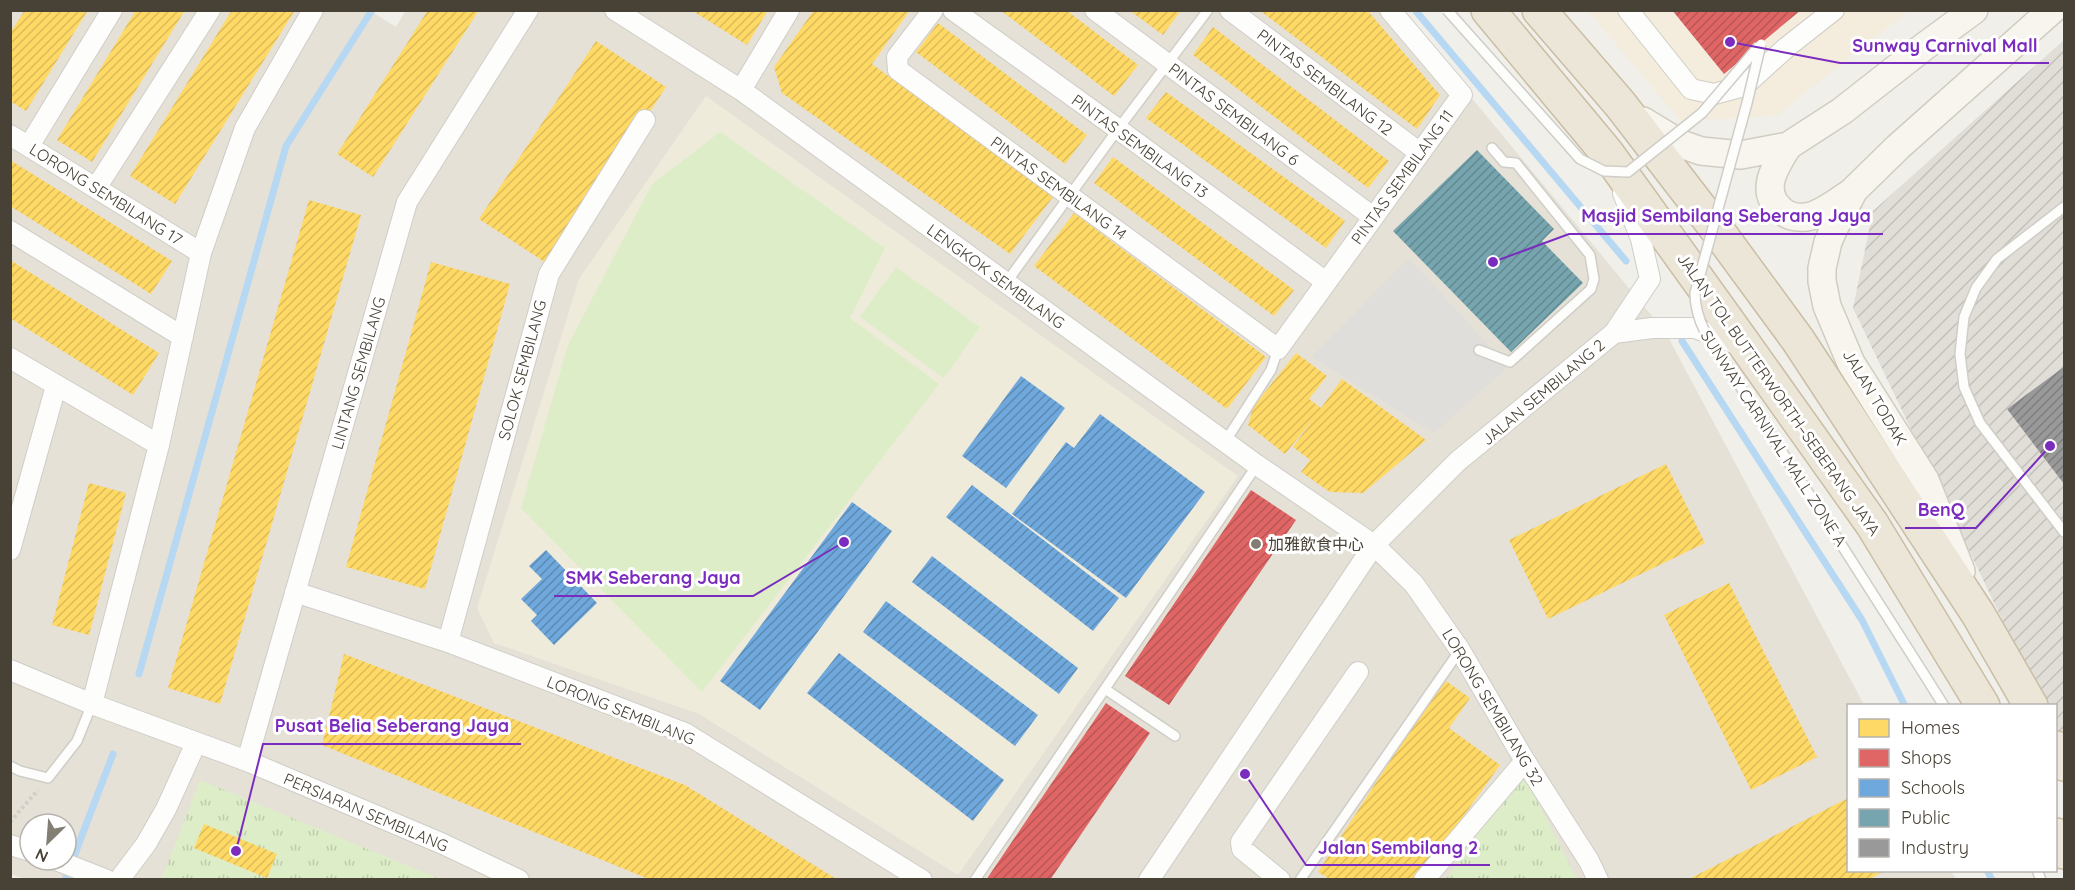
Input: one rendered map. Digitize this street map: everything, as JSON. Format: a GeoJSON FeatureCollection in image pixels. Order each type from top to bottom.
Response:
{"type":"FeatureCollection","features":[{"type":"Feature","properties":{"kind":"highway","name":"JALAN TOL BUTTERWORTH–SEBERANG JAYA"},"geometry":{"type":"LineString","coordinates":[[1488,10],[1607,153],[1747,348],[1872,524],[1982,704]]}},
{"type":"Feature","properties":{"kind":"highway"},"geometry":{"type":"LineString","coordinates":[[1539,10],[1620,104],[1798,340],[1978,614],[2030,704]]}},
{"type":"Feature","properties":{"kind":"main road"},"geometry":{"type":"LineString","coordinates":[[1620,104],[1650,127],[1681,144],[1701,151],[1741,155],[1788,146],[1842,111],[1974,10]]}},
{"type":"Feature","properties":{"kind":"main road","name":"JALAN TODAK"},"geometry":{"type":"LineString","coordinates":[[1978,614],[1925,480],[1851,363],[1827,306],[1822,268],[1834,228],[1854,190],[1898,147],[2052,10]]}},
{"type":"Feature","properties":{"kind":"main road"},"geometry":{"type":"LineString","coordinates":[[1788,146],[1770,180],[1769,191],[1772,200],[1782,212],[1796,217],[1808,217],[1823,211],[1854,190]]}},
{"type":"Feature","properties":{"kind":"street"},"geometry":{"type":"LineString","coordinates":[[28,146],[112,10]]}},
{"type":"Feature","properties":{"kind":"street"},"geometry":{"type":"LineString","coordinates":[[96,188],[210,10]]}},
{"type":"Feature","properties":{"kind":"street"},"geometry":{"type":"LineString","coordinates":[[92,704],[159,445],[201,253],[244,128],[313,10]]}},
{"type":"Feature","properties":{"kind":"street","name":"LINTANG SEMBILANG"},"geometry":{"type":"LineString","coordinates":[[247,761],[407,201],[528,10]]}},
{"type":"Feature","properties":{"kind":"street","name":"LENGKOK SEMBILANG"},"geometry":{"type":"LineString","coordinates":[[615,10],[741,90],[1225,442],[1374,545]]}},
{"type":"Feature","properties":{"kind":"street"},"geometry":{"type":"LineString","coordinates":[[741,90],[789,10]]}},
{"type":"Feature","properties":{"kind":"street","name":"PINTAS SEMBILANG 14"},"geometry":{"type":"LineString","coordinates":[[933,10],[897,57],[898,70],[1278,349]]}},
{"type":"Feature","properties":{"kind":"street","name":"PINTAS SEMBILANG 13"},"geometry":{"type":"LineString","coordinates":[[953,10],[1326,282]]}},
{"type":"Feature","properties":{"kind":"street","name":"PINTAS SEMBILANG 12"},"geometry":{"type":"LineString","coordinates":[[1230,10],[1420,153]]}},
{"type":"Feature","properties":{"kind":"street","name":"PINTAS SEMBILANG 11"},"geometry":{"type":"LineString","coordinates":[[1278,349],[1462,95],[1390,10]]}},
{"type":"Feature","properties":{"kind":"street"},"geometry":{"type":"LineString","coordinates":[[1628,10],[1691,89],[1714,94],[1744,86],[1787,47],[1834,10]]}},
{"type":"Feature","properties":{"kind":"street","name":"PINTAS SEMBILANG 6"},"geometry":{"type":"LineString","coordinates":[[1100,12],[1373,217]]}},
{"type":"Feature","properties":{"kind":"street","name":"SOLOK SEMBILANG"},"geometry":{"type":"LineString","coordinates":[[448,642],[549,274],[645,120]]}},
{"type":"Feature","properties":{"kind":"street","name":"LORONG SEMBILANG 17"},"geometry":{"type":"LineString","coordinates":[[10,135],[201,253]]}},
{"type":"Feature","properties":{"kind":"street","name":"JALAN SEMBILANG 2"},"geometry":{"type":"LineString","coordinates":[[1149,879],[1374,545],[1458,461],[1614,333],[1650,279],[1641,239],[1607,153]]}},
{"type":"Feature","properties":{"kind":"street"},"geometry":{"type":"LineString","coordinates":[[10,231],[183,337]]}},
{"type":"Feature","properties":{"kind":"street","name":"JALAN SEMBILANG 2"},"geometry":{"type":"LineString","coordinates":[[1614,333],[1652,328],[1695,328],[1747,348]]}},
{"type":"Feature","properties":{"kind":"street"},"geometry":{"type":"LineString","coordinates":[[10,358],[56,387],[159,445]]}},
{"type":"Feature","properties":{"kind":"street"},"geometry":{"type":"LineString","coordinates":[[10,550],[56,387]]}},
{"type":"Feature","properties":{"kind":"street","name":"LORONG SEMBILANG 32"},"geometry":{"type":"LineString","coordinates":[[1374,545],[1414,584],[1460,650],[1598,879]]}},
{"type":"Feature","properties":{"kind":"street","name":"LORONG SEMBILANG"},"geometry":{"type":"LineString","coordinates":[[295,592],[448,642],[685,733],[922,879]]}},
{"type":"Feature","properties":{"kind":"street","name":"PERSIARAN SEMBILANG"},"geometry":{"type":"LineString","coordinates":[[10,670],[92,704],[247,761],[443,844],[519,879]]}},
{"type":"Feature","properties":{"kind":"street"},"geometry":{"type":"LineString","coordinates":[[1280,879],[1242,849],[1241,842],[1358,672]]}},
{"type":"Feature","properties":{"kind":"street"},"geometry":{"type":"LineString","coordinates":[[119,879],[146,844],[166,809],[196,743]]}},
{"type":"Feature","properties":{"kind":"street"},"geometry":{"type":"LineString","coordinates":[[1424,879],[1525,761]]}},
{"type":"Feature","properties":{"kind":"street"},"geometry":{"type":"LineString","coordinates":[[78,868],[107,879]]}},
{"type":"Feature","properties":{"kind":"lane"},"geometry":{"type":"LineString","coordinates":[[1006,283],[1208,10]]}},
{"type":"Feature","properties":{"kind":"lane","name":"SUNWAY CARNIVAL MALL ZONE A"},"geometry":{"type":"LineString","coordinates":[[1447,10],[1580,159],[1604,171],[1628,172],[1702,112],[1761,44],[1695,293],[1695,308],[1707,339],[1764,423],[1943,704]]}},
{"type":"Feature","properties":{"kind":"lane"},"geometry":{"type":"LineString","coordinates":[[1479,350],[1510,362],[1591,289],[1594,279],[1590,255],[1516,163],[1504,162],[1492,148]]}},
{"type":"Feature","properties":{"kind":"lane"},"geometry":{"type":"LineString","coordinates":[[2064,207],[1997,259],[1976,288],[1964,317],[1959,354],[1964,387],[1980,423],[2064,532]]}},
{"type":"Feature","properties":{"kind":"lane"},"geometry":{"type":"LineString","coordinates":[[1225,442],[1272,370],[1278,349]]}},
{"type":"Feature","properties":{"kind":"lane"},"geometry":{"type":"LineString","coordinates":[[975,879],[1257,465]]}},
{"type":"Feature","properties":{"kind":"lane"},"geometry":{"type":"LineString","coordinates":[[1300,879],[1460,650]]}},
{"type":"Feature","properties":{"kind":"lane"},"geometry":{"type":"LineString","coordinates":[[1105,689],[1175,736]]}},
{"type":"Feature","properties":{"kind":"lane"},"geometry":{"type":"LineString","coordinates":[[10,766],[48,778],[77,741],[92,704]]}},
{"type":"Feature","properties":{"kind":"path"},"geometry":{"type":"LineString","coordinates":[[10,822],[48,778]]}},
{"type":"Feature","properties":{"kind":"shaded area"},"geometry":{"type":"Polygon","coordinates":[[[369,10],[396,27],[406,10],[1399,10],[1666,333],[1863,704],[1847,704],[1847,872],[1952,872],[1956,879],[27,880],[11,874],[11,11],[369,10]]]}},
{"type":"Feature","properties":{"kind":"shaded area"},"geometry":{"type":"Polygon","coordinates":[[[1588,11],[1909,11],[1776,116],[1681,121],[1588,11]]]}},
{"type":"Feature","properties":{"kind":"shaded area"},"geometry":{"type":"Polygon","coordinates":[[[2064,40],[2064,751],[2057,734],[2057,704],[2043,704],[1853,308],[1873,211],[2064,40]]]}},
{"type":"Feature","properties":{"kind":"shaded area"},"geometry":{"type":"Polygon","coordinates":[[[706,96],[1238,476],[958,875],[699,714],[494,643],[477,608],[579,279],[706,96]]]}},
{"type":"Feature","properties":{"kind":"shaded area"},"geometry":{"type":"Polygon","coordinates":[[[1409,258],[1508,367],[1434,433],[1312,357],[1409,258]]]}},
{"type":"Feature","properties":{"kind":"green space"},"geometry":{"type":"Polygon","coordinates":[[[720,132],[885,248],[850,318],[939,384],[702,692],[521,508],[568,345],[652,184],[720,132]]]}},
{"type":"Feature","properties":{"kind":"green space"},"geometry":{"type":"Polygon","coordinates":[[[896,267],[980,327],[944,378],[860,317],[896,267]]]}},
{"type":"Feature","properties":{"kind":"green space"},"geometry":{"type":"Polygon","coordinates":[[[1522,771],[1577,879],[1446,879],[1522,771]]]}},
{"type":"Feature","properties":{"kind":"green space"},"geometry":{"type":"Polygon","coordinates":[[[200,780],[440,879],[161,880],[200,780]]]}},
{"type":"Feature","properties":{"kind":"building: Homes"},"geometry":{"type":"Polygon","coordinates":[[[25,10],[88,10],[26,111],[10,101],[10,33],[25,10]]]}},
{"type":"Feature","properties":{"kind":"building: Homes"},"geometry":{"type":"Polygon","coordinates":[[[136,10],[185,10],[92,162],[57,140],[136,10]]]}},
{"type":"Feature","properties":{"kind":"building: Homes"},"geometry":{"type":"Polygon","coordinates":[[[232,10],[295,10],[175,204],[130,176],[232,10]]]}},
{"type":"Feature","properties":{"kind":"building: Homes"},"geometry":{"type":"Polygon","coordinates":[[[428,10],[479,10],[373,177],[337,154],[428,10]]]}},
{"type":"Feature","properties":{"kind":"building: Homes"},"geometry":{"type":"Polygon","coordinates":[[[691,10],[768,10],[747,45],[691,10]]]}},
{"type":"Feature","properties":{"kind":"building: Homes"},"geometry":{"type":"Polygon","coordinates":[[[814,10],[910,10],[872,64],[1053,197],[1010,254],[782,93],[774,67],[814,10]]]}},
{"type":"Feature","properties":{"kind":"building: Homes"},"geometry":{"type":"Polygon","coordinates":[[[1000,10],[1066,10],[1138,65],[1114,96],[1000,10]]]}},
{"type":"Feature","properties":{"kind":"building: Homes"},"geometry":{"type":"Polygon","coordinates":[[[1129,10],[1181,10],[1163,35],[1129,10]]]}},
{"type":"Feature","properties":{"kind":"building: Homes"},"geometry":{"type":"Polygon","coordinates":[[[1259,10],[1367,10],[1440,95],[1417,129],[1259,10]]]}},
{"type":"Feature","properties":{"kind":"building: Homes"},"geometry":{"type":"Polygon","coordinates":[[[938,23],[1087,135],[1065,164],[916,52],[938,23]]]}},
{"type":"Feature","properties":{"kind":"building: Homes"},"geometry":{"type":"Polygon","coordinates":[[[1213,27],[1389,161],[1368,188],[1193,55],[1213,27]]]}},
{"type":"Feature","properties":{"kind":"building: Homes"},"geometry":{"type":"Polygon","coordinates":[[[596,41],[666,87],[549,265],[479,219],[596,41]]]}},
{"type":"Feature","properties":{"kind":"building: Homes"},"geometry":{"type":"Polygon","coordinates":[[[1166,92],[1345,221],[1326,248],[1146,118],[1166,92]]]}},
{"type":"Feature","properties":{"kind":"building: Homes"},"geometry":{"type":"Polygon","coordinates":[[[1113,157],[1294,290],[1274,316],[1094,183],[1113,157]]]}},
{"type":"Feature","properties":{"kind":"building: Homes"},"geometry":{"type":"Polygon","coordinates":[[[10,160],[172,261],[151,294],[10,206],[10,160]]]}},
{"type":"Feature","properties":{"kind":"building: Homes"},"geometry":{"type":"Polygon","coordinates":[[[309,200],[361,215],[220,704],[168,688],[309,200]]]}},
{"type":"Feature","properties":{"kind":"building: Homes"},"geometry":{"type":"Polygon","coordinates":[[[1074,213],[1266,357],[1227,409],[1034,266],[1074,213]]]}},
{"type":"Feature","properties":{"kind":"building: Homes"},"geometry":{"type":"Polygon","coordinates":[[[10,260],[159,353],[133,395],[10,318],[10,260]]]}},
{"type":"Feature","properties":{"kind":"building: Homes"},"geometry":{"type":"Polygon","coordinates":[[[431,262],[510,284],[425,589],[346,567],[431,262]]]}},
{"type":"Feature","properties":{"kind":"building: Homes"},"geometry":{"type":"Polygon","coordinates":[[[1296,353],[1327,376],[1309,399],[1321,408],[1342,379],[1426,440],[1363,493],[1330,492],[1301,472],[1310,460],[1293,447],[1314,418],[1285,454],[1248,425],[1253,407],[1296,353]]]}},
{"type":"Feature","properties":{"kind":"building: Homes"},"geometry":{"type":"Polygon","coordinates":[[[1666,464],[1705,543],[1548,619],[1509,540],[1666,464]]]}},
{"type":"Feature","properties":{"kind":"building: Homes"},"geometry":{"type":"Polygon","coordinates":[[[89,483],[126,493],[89,635],[52,625],[89,483]]]}},
{"type":"Feature","properties":{"kind":"building: Homes"},"geometry":{"type":"Polygon","coordinates":[[[1729,583],[1817,757],[1751,790],[1664,615],[1729,583]]]}},
{"type":"Feature","properties":{"kind":"building: Homes"},"geometry":{"type":"Polygon","coordinates":[[[344,654],[685,785],[838,880],[651,880],[322,745],[344,654]]]}},
{"type":"Feature","properties":{"kind":"building: Homes"},"geometry":{"type":"Polygon","coordinates":[[[1443,679],[1470,698],[1449,728],[1500,765],[1418,880],[1331,880],[1318,872],[1443,679]]]}},
{"type":"Feature","properties":{"kind":"building: Homes"},"geometry":{"type":"Polygon","coordinates":[[[1847,799],[1847,872],[1882,872],[1868,880],[1687,880],[1847,799]]]}},
{"type":"Feature","properties":{"kind":"building: Homes"},"geometry":{"type":"Polygon","coordinates":[[[204,824],[277,854],[267,878],[194,848],[204,824]]]}},
{"type":"Feature","properties":{"kind":"building: Shops"},"geometry":{"type":"Polygon","coordinates":[[[1672,10],[1801,10],[1724,74],[1672,10]]]}},
{"type":"Feature","properties":{"kind":"building: Shops"},"geometry":{"type":"Polygon","coordinates":[[[1251,490],[1296,520],[1169,705],[1125,676],[1251,490]]]}},
{"type":"Feature","properties":{"kind":"building: Shops"},"geometry":{"type":"Polygon","coordinates":[[[1106,703],[1150,733],[1050,880],[986,880],[1106,703]]]}},
{"type":"Feature","properties":{"kind":"building: Schools"},"geometry":{"type":"Polygon","coordinates":[[[1021,376],[1065,408],[1006,488],[962,456],[1021,376]]]}},
{"type":"Feature","properties":{"kind":"building: Schools"},"geometry":{"type":"Polygon","coordinates":[[[1100,414],[1205,492],[1126,598],[1012,514],[1066,442],[1074,448],[1100,414]]]}},
{"type":"Feature","properties":{"kind":"building: Schools"},"geometry":{"type":"Polygon","coordinates":[[[972,485],[1119,598],[1093,631],[946,517],[972,485]]]}},
{"type":"Feature","properties":{"kind":"building: Schools"},"geometry":{"type":"Polygon","coordinates":[[[852,502],[892,531],[760,710],[720,681],[852,502]]]}},
{"type":"Feature","properties":{"kind":"building: Schools"},"geometry":{"type":"Polygon","coordinates":[[[546,550],[597,603],[554,645],[531,621],[537,615],[521,599],[542,579],[529,566],[546,550]]]}},
{"type":"Feature","properties":{"kind":"building: Schools"},"geometry":{"type":"Polygon","coordinates":[[[932,556],[1078,668],[1059,694],[912,582],[932,556]]]}},
{"type":"Feature","properties":{"kind":"building: Schools"},"geometry":{"type":"Polygon","coordinates":[[[886,601],[1038,715],[1015,746],[863,632],[886,601]]]}},
{"type":"Feature","properties":{"kind":"building: Schools"},"geometry":{"type":"Polygon","coordinates":[[[839,653],[1004,780],[973,821],[807,693],[839,653]]]}},
{"type":"Feature","properties":{"kind":"building: Public"},"geometry":{"type":"Polygon","coordinates":[[[1477,150],[1554,229],[1542,241],[1583,283],[1511,352],[1393,231],[1477,150]]]}},
{"type":"Feature","properties":{"kind":"building: Industry"},"geometry":{"type":"Polygon","coordinates":[[[2064,367],[2064,484],[2007,409],[2064,367]]]}},
{"type":"Feature","properties":{"kind":"waterway"},"geometry":{"type":"LineString","coordinates":[[139,674],[286,146],[372,10]]}},
{"type":"Feature","properties":{"kind":"waterway"},"geometry":{"type":"LineString","coordinates":[[1415,10],[1626,261]]}},
{"type":"Feature","properties":{"kind":"waterway"},"geometry":{"type":"LineString","coordinates":[[1682,341],[1862,620],[1904,704]]}},
{"type":"Feature","properties":{"kind":"waterway"},"geometry":{"type":"LineString","coordinates":[[65,880],[113,754]]}},
{"type":"Feature","properties":{"kind":"waterway"},"geometry":{"type":"LineString","coordinates":[[1988,872],[1992,880]]}},
{"type":"Feature","properties":{"kind":"place","name":"Sunway Carnival Mall"},"geometry":{"type":"Point","coordinates":[1730,42]}},
{"type":"Feature","properties":{"kind":"place","name":"Masjid Sembilang Seberang Jaya"},"geometry":{"type":"Point","coordinates":[1493,262]}},
{"type":"Feature","properties":{"kind":"place","name":"BenQ"},"geometry":{"type":"Point","coordinates":[2050,446]}},
{"type":"Feature","properties":{"kind":"place","name":"SMK Seberang Jaya"},"geometry":{"type":"Point","coordinates":[844,542]}},
{"type":"Feature","properties":{"kind":"place","name":"加雅飲食中心"},"geometry":{"type":"Point","coordinates":[1256,544]}},
{"type":"Feature","properties":{"kind":"place","name":"Jalan Sembilang 2"},"geometry":{"type":"Point","coordinates":[1245,774]}},
{"type":"Feature","properties":{"kind":"place","name":"Pusat Belia Seberang Jaya"},"geometry":{"type":"Point","coordinates":[236,851]}}]}
